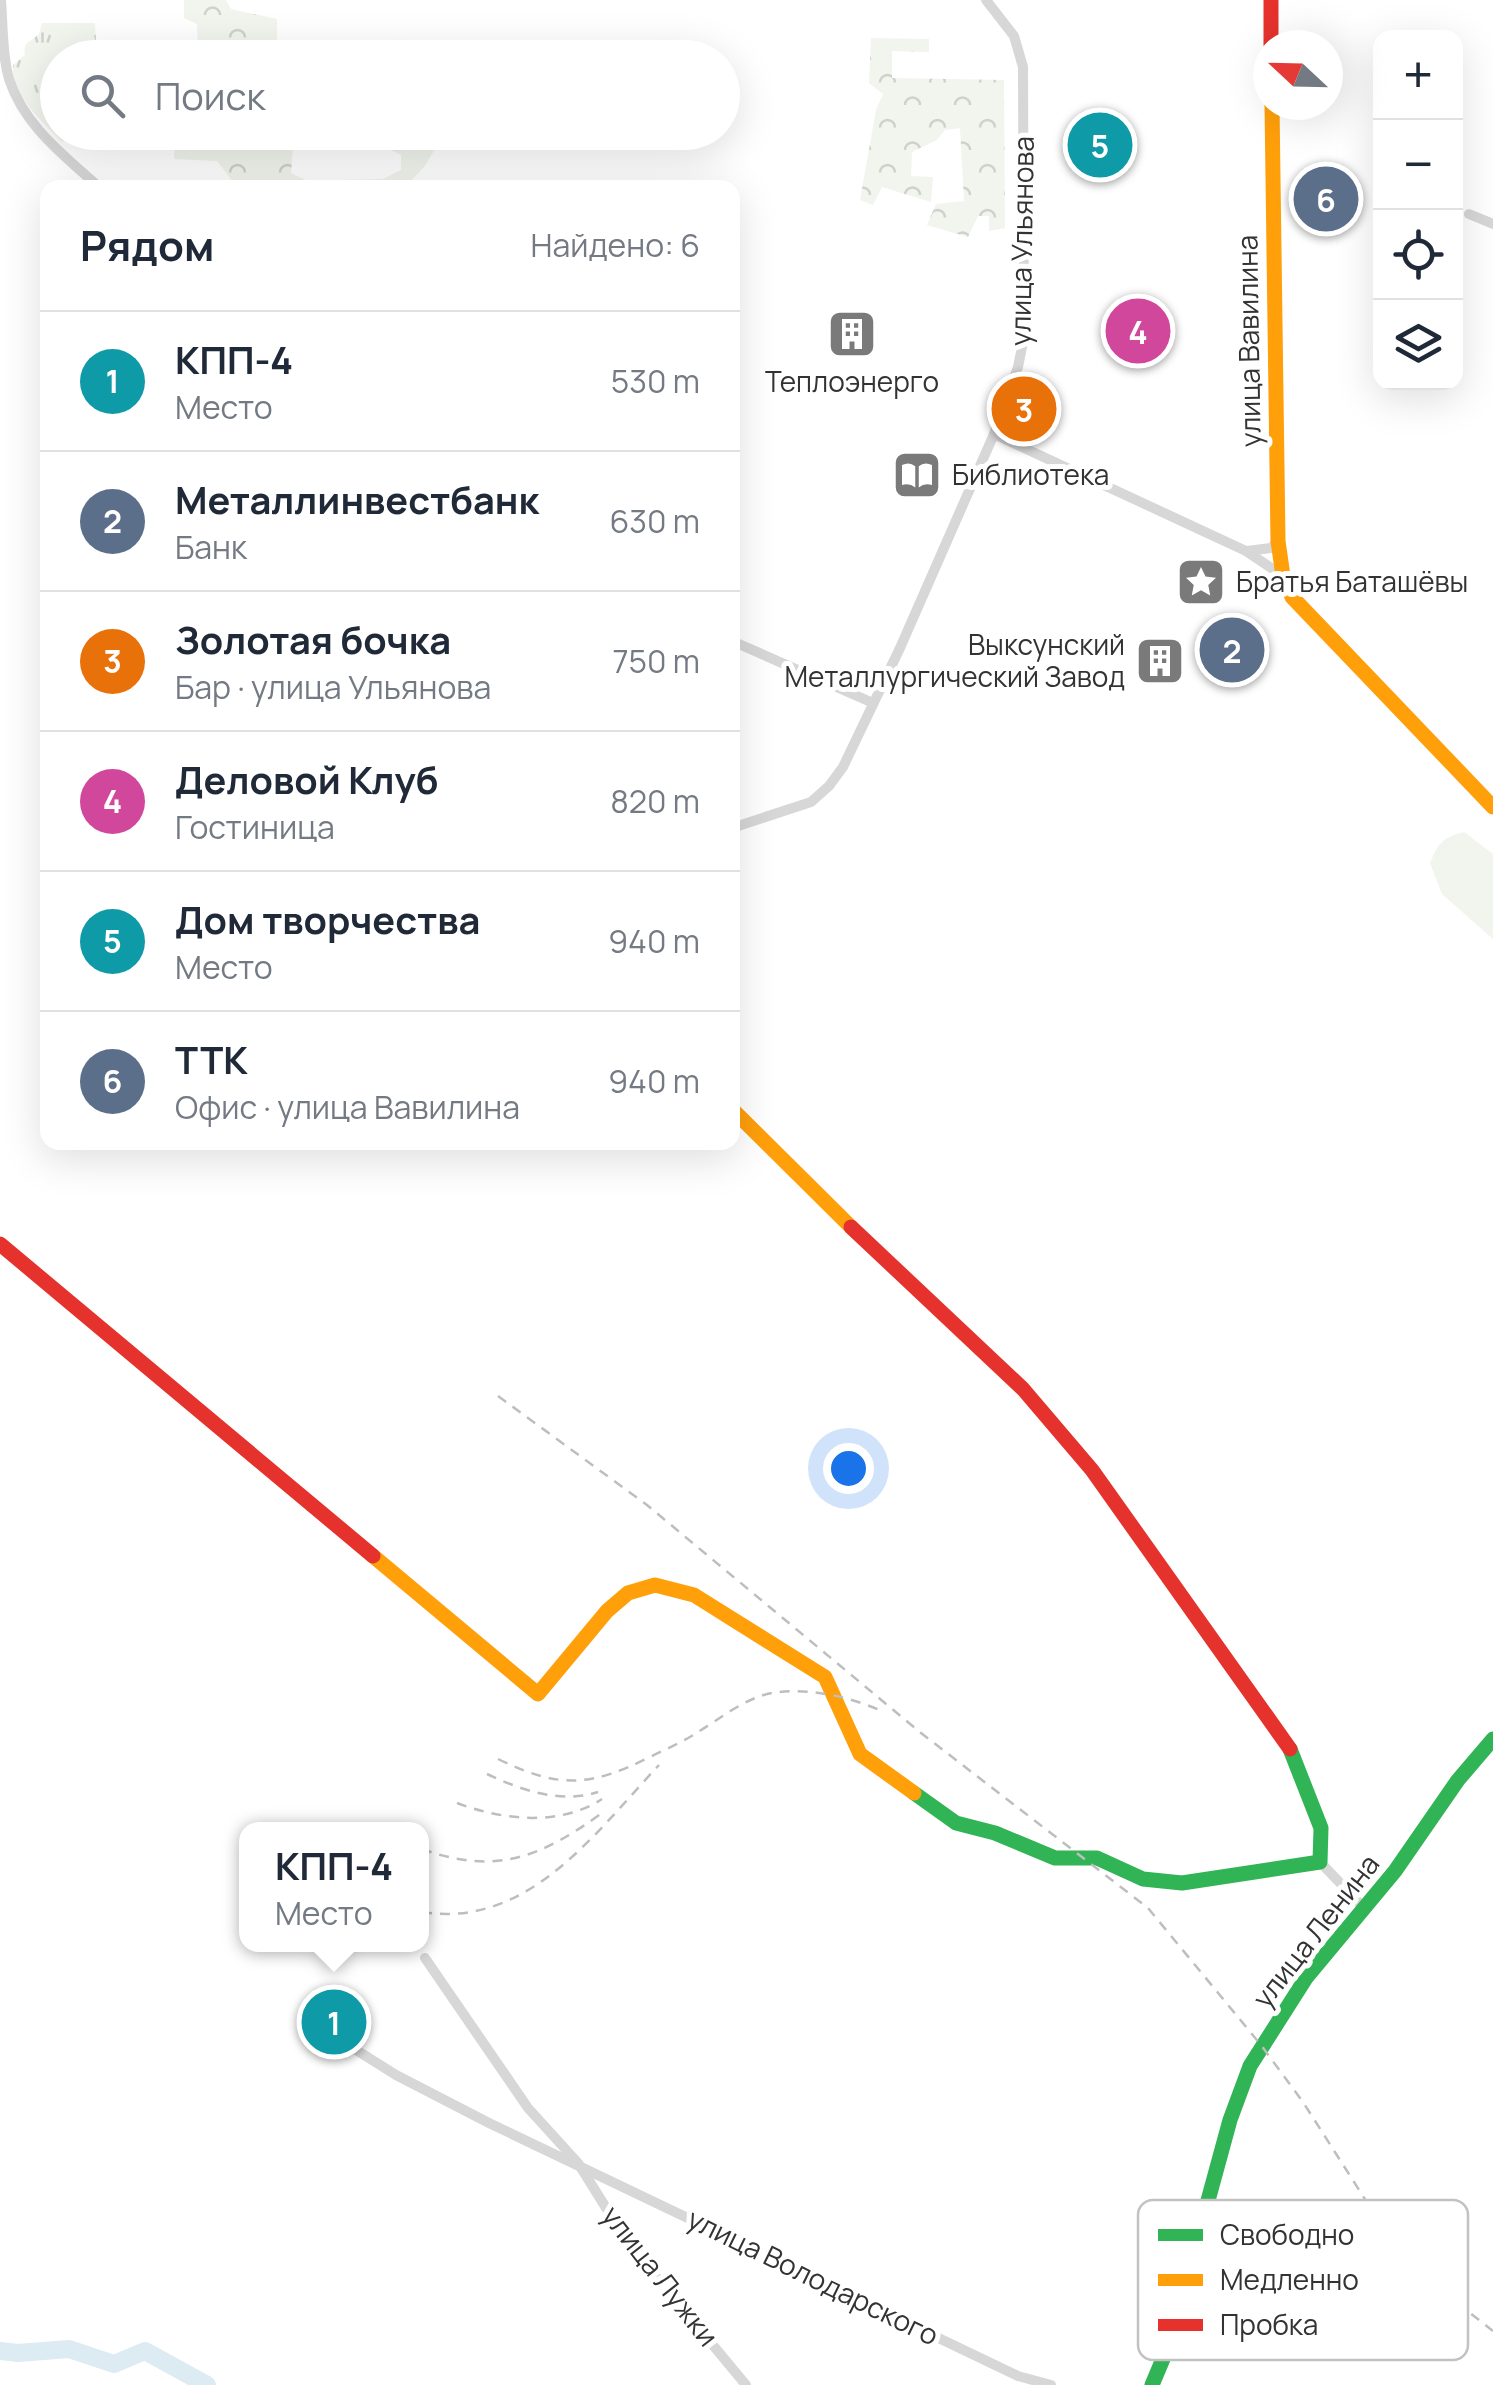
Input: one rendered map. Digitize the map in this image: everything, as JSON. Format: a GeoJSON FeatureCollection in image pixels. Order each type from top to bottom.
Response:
{"type":"FeatureCollection","features":[{"type":"Feature","properties":{"kind":"street"},"geometry":{"type":"LineString","coordinates":[[1,0],[8,76],[20,106],[40,133]]}},
{"type":"Feature","properties":{"kind":"street","name":"улица Ульянова"},"geometry":{"type":"LineString","coordinates":[[740,825],[811,802],[843,768],[994,434],[1018,367],[1024,337],[1023,67],[1014,36],[986,0]]}},
{"type":"Feature","properties":{"kind":"street"},"geometry":{"type":"LineString","coordinates":[[1271,0],[1271,30]]}},
{"type":"Feature","properties":{"kind":"street","name":"улица Вавилина"},"geometry":{"type":"LineString","coordinates":[[1272,120],[1278,541],[1283,576]]}},
{"type":"Feature","properties":{"kind":"street"},"geometry":{"type":"LineString","coordinates":[[59,150],[91,180]]}},
{"type":"Feature","properties":{"kind":"street"},"geometry":{"type":"LineString","coordinates":[[1469,214],[1493,224]]}},
{"type":"Feature","properties":{"kind":"street"},"geometry":{"type":"LineString","coordinates":[[994,434],[1246,550],[1283,576],[1292,597],[1493,807]]}},
{"type":"Feature","properties":{"kind":"street"},"geometry":{"type":"LineString","coordinates":[[1246,550],[1271,548],[1278,541]]}},
{"type":"Feature","properties":{"kind":"street"},"geometry":{"type":"LineString","coordinates":[[740,645],[873,703]]}},
{"type":"Feature","properties":{"kind":"street"},"geometry":{"type":"LineString","coordinates":[[740,1118],[1023,1389],[1092,1470],[1286,1740],[1321,1828],[1320,1862],[1364,1908]]}},
{"type":"Feature","properties":{"kind":"street"},"geometry":{"type":"LineString","coordinates":[[0,1244],[538,1694],[607,1611],[628,1594],[655,1585],[694,1595],[825,1676],[860,1754],[956,1823],[995,1833],[1056,1858],[1098,1858],[1143,1880],[1159,1883],[1320,1862]]}},
{"type":"Feature","properties":{"kind":"street","name":"улица Ленина"},"geometry":{"type":"LineString","coordinates":[[1208,2200],[1230,2120],[1250,2066],[1306,1978],[1408,1854],[1458,1780],[1493,1739]]}},
{"type":"Feature","properties":{"kind":"street"},"geometry":{"type":"LineString","coordinates":[[424,1958],[528,2108],[578,2164]]}},
{"type":"Feature","properties":{"kind":"street","name":"улица Володарского"},"geometry":{"type":"LineString","coordinates":[[345,2043],[396,2076],[1018,2376],[1051,2385]]}},
{"type":"Feature","properties":{"kind":"street","name":"улица Лужки"},"geometry":{"type":"LineString","coordinates":[[578,2164],[628,2243],[746,2385]]}},
{"type":"Feature","properties":{"kind":"street"},"geometry":{"type":"LineString","coordinates":[[1152,2385],[1163,2360]]}},
{"type":"Feature","properties":{"kind":"green space"},"geometry":{"type":"Polygon","coordinates":[[[184,0],[226,0],[231,9],[277,19],[277,40],[197,40],[197,24],[184,18],[184,0]]]}},
{"type":"Feature","properties":{"kind":"green space"},"geometry":{"type":"Polygon","coordinates":[[[42,23],[95,23],[96,40],[40,40],[40,119],[22,97],[13,76],[13,65],[25,55],[26,44],[39,34],[42,23]]]}},
{"type":"Feature","properties":{"kind":"green space"},"geometry":{"type":"Polygon","coordinates":[[[871,38],[929,39],[929,52],[892,51],[892,78],[1004,80],[1005,228],[989,231],[989,216],[978,216],[968,237],[927,225],[936,204],[964,201],[960,128],[945,130],[937,140],[912,152],[911,176],[933,177],[931,202],[882,187],[873,205],[860,200],[876,110],[883,94],[869,83],[871,38]]]}},
{"type":"Feature","properties":{"kind":"green space"},"geometry":{"type":"Polygon","coordinates":[[[174,150],[293,150],[291,173],[306,180],[232,180],[217,161],[174,159],[174,150]]]}},
{"type":"Feature","properties":{"kind":"green space"},"geometry":{"type":"Polygon","coordinates":[[[390,150],[434,150],[412,180],[341,180],[383,179],[401,170],[401,155],[390,150]]]}},
{"type":"Feature","properties":{"kind":"green space"},"geometry":{"type":"Polygon","coordinates":[[[1464,832],[1493,854],[1493,939],[1442,894],[1430,863],[1442,842],[1464,832]]]}},
{"type":"Feature","properties":{"kind":"waterway"},"geometry":{"type":"LineString","coordinates":[[0,2351],[69,2349],[114,2364],[145,2351],[207,2385]]}},
{"type":"Feature","properties":{"kind":"railway"},"geometry":{"type":"LineString","coordinates":[[498,1396],[647,1505],[921,1733],[1148,1908],[1261,2045],[1365,2200]]}},
{"type":"Feature","properties":{"kind":"railway"},"geometry":{"type":"LineString","coordinates":[[498,1759],[539,1776],[592,1779],[650,1757],[743,1704],[772,1693],[830,1695],[884,1712]]}},
{"type":"Feature","properties":{"kind":"railway"},"geometry":{"type":"LineString","coordinates":[[429,1912],[460,1913],[495,1906],[527,1891],[584,1846],[659,1765]]}},
{"type":"Feature","properties":{"kind":"railway"},"geometry":{"type":"LineString","coordinates":[[487,1774],[555,1796],[598,1792]]}},
{"type":"Feature","properties":{"kind":"railway"},"geometry":{"type":"LineString","coordinates":[[457,1803],[530,1818],[568,1814],[602,1799]]}},
{"type":"Feature","properties":{"kind":"railway"},"geometry":{"type":"LineString","coordinates":[[429,1851],[473,1861],[517,1858],[559,1841],[602,1813]]}},
{"type":"Feature","properties":{"kind":"railway"},"geometry":{"type":"LineString","coordinates":[[1468,2311],[1493,2331]]}},
{"type":"Feature","properties":{"kind":"traffic: fast"},"geometry":{"type":"LineString","coordinates":[[1208,2200],[1250,2066],[1306,1978],[1395,1871],[1458,1780],[1493,1739]]}},
{"type":"Feature","properties":{"kind":"traffic: fast"},"geometry":{"type":"LineString","coordinates":[[914,1793],[956,1823],[995,1833],[1055,1858],[1097,1858],[1143,1879],[1182,1883],[1320,1862],[1321,1828],[1290,1749]]}},
{"type":"Feature","properties":{"kind":"traffic: fast"},"geometry":{"type":"LineString","coordinates":[[1152,2385],[1163,2360]]}},
{"type":"Feature","properties":{"kind":"traffic: slow"},"geometry":{"type":"LineString","coordinates":[[1272,120],[1278,541],[1283,576],[1292,597],[1493,807]]}},
{"type":"Feature","properties":{"kind":"traffic: slow"},"geometry":{"type":"LineString","coordinates":[[740,1117],[851,1227]]}},
{"type":"Feature","properties":{"kind":"traffic: slow"},"geometry":{"type":"LineString","coordinates":[[373,1556],[538,1694],[607,1611],[628,1593],[655,1585],[694,1595],[825,1677],[860,1754],[914,1793]]}},
{"type":"Feature","properties":{"kind":"traffic: jam"},"geometry":{"type":"LineString","coordinates":[[1271,0],[1271,30]]}},
{"type":"Feature","properties":{"kind":"traffic: jam"},"geometry":{"type":"LineString","coordinates":[[851,1227],[1023,1389],[1092,1470],[1290,1749]]}},
{"type":"Feature","properties":{"kind":"traffic: jam"},"geometry":{"type":"LineString","coordinates":[[0,1244],[373,1556]]}},
{"type":"Feature","properties":{"kind":"place","name":"Дом творчества"},"geometry":{"type":"Point","coordinates":[1100,145]}},
{"type":"Feature","properties":{"kind":"place","name":"ТТК"},"geometry":{"type":"Point","coordinates":[1326,199]}},
{"type":"Feature","properties":{"kind":"place","name":"Деловой Клуб"},"geometry":{"type":"Point","coordinates":[1138,331]}},
{"type":"Feature","properties":{"kind":"place","name":"Теплоэнерго"},"geometry":{"type":"Point","coordinates":[852,334]}},
{"type":"Feature","properties":{"kind":"place","name":"Золотая бочка"},"geometry":{"type":"Point","coordinates":[1024,409]}},
{"type":"Feature","properties":{"kind":"place","name":"Библиотека"},"geometry":{"type":"Point","coordinates":[917,475]}},
{"type":"Feature","properties":{"kind":"place","name":"Братья Баташёвы"},"geometry":{"type":"Point","coordinates":[1201,582]}},
{"type":"Feature","properties":{"kind":"place","name":"Металлинвестбанк"},"geometry":{"type":"Point","coordinates":[1232,650]}},
{"type":"Feature","properties":{"kind":"place","name":"Выксунский Металлургический Завод"},"geometry":{"type":"Point","coordinates":[1160,661]}},
{"type":"Feature","properties":{"kind":"place","name":"КПП-4"},"geometry":{"type":"Point","coordinates":[334,2022]}}]}
